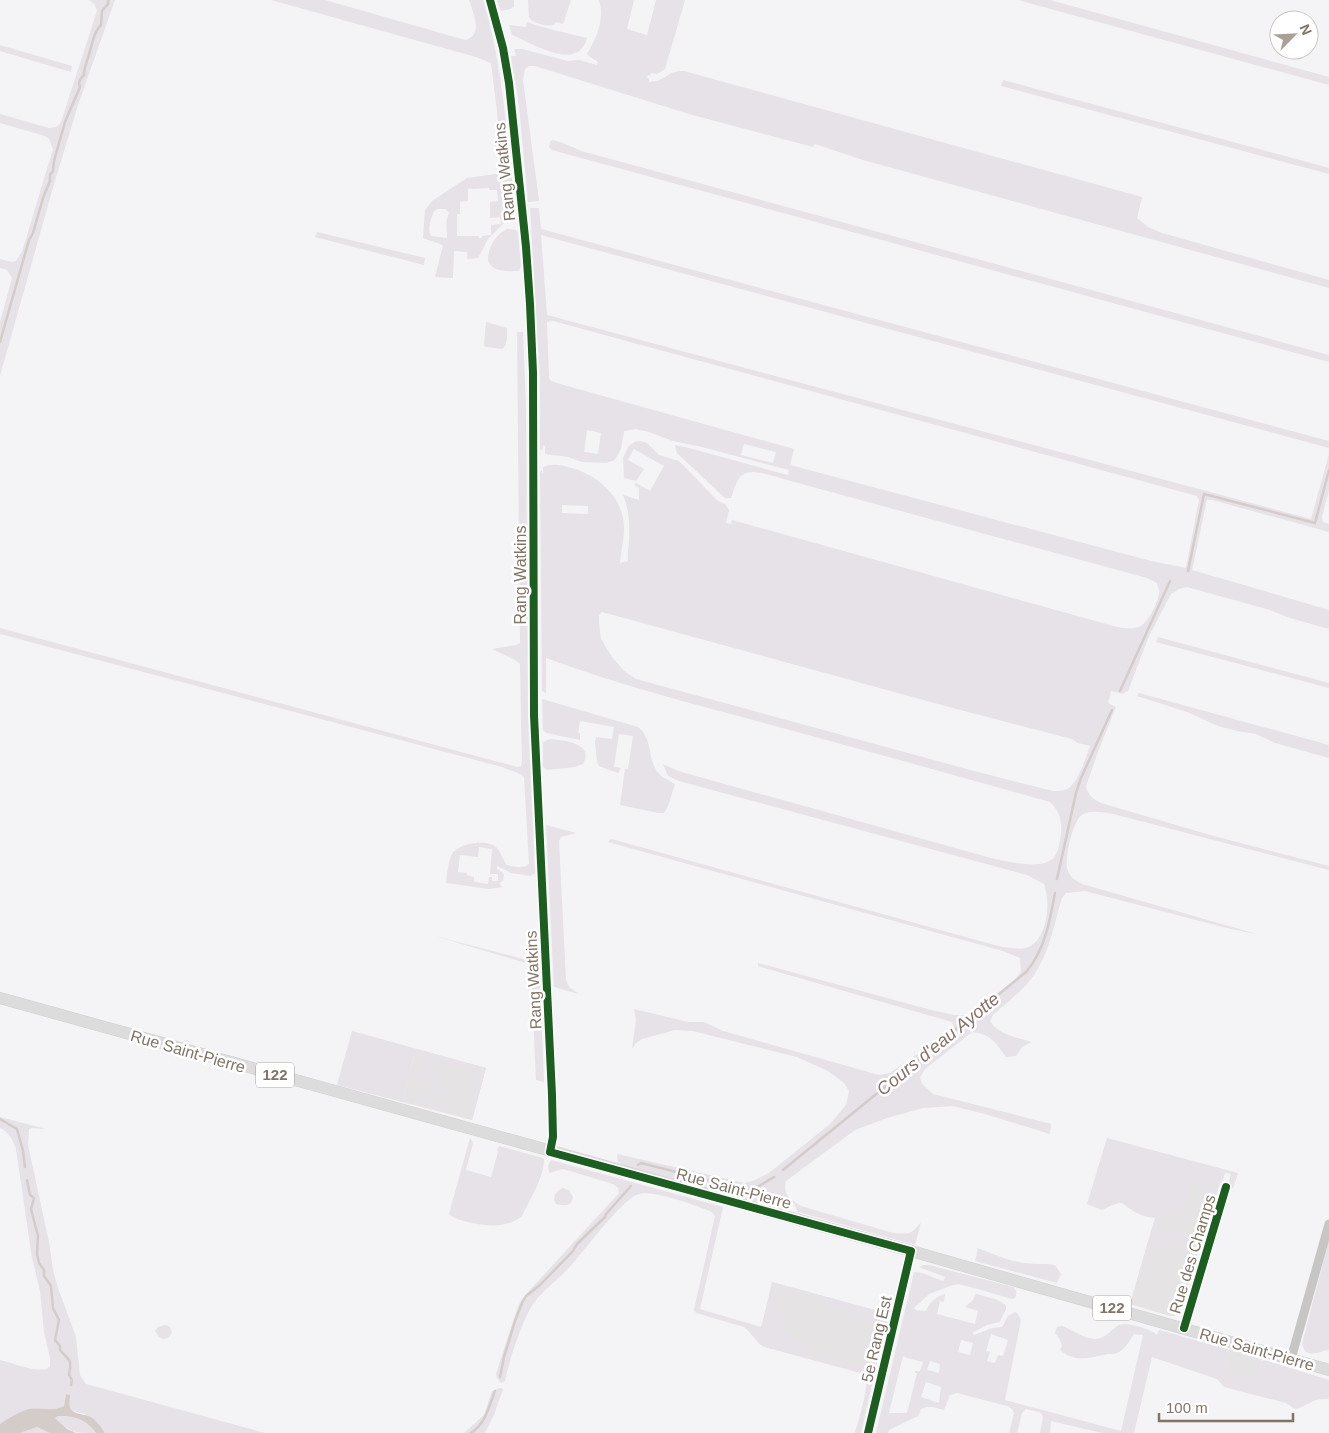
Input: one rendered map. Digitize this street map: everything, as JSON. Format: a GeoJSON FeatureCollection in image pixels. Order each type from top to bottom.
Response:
{"type":"FeatureCollection","features":[{"type":"Feature","properties":{"kind":"main road","name":"Rue Saint-Pierre"},"geometry":{"type":"LineString","coordinates":[[0,998],[911,1251],[1329,1370]]}},
{"type":"Feature","properties":{"kind":"street","name":"Rang Watkins"},"geometry":{"type":"LineString","coordinates":[[490,0],[503,48],[508,83],[526,246],[530,304],[533,390],[534,715],[552,1095],[553,1137],[550,1152]]}},
{"type":"Feature","properties":{"kind":"street","name":"Rue des Champs"},"geometry":{"type":"LineString","coordinates":[[1184,1328],[1226,1187]]}},
{"type":"Feature","properties":{"kind":"street"},"geometry":{"type":"LineString","coordinates":[[1291,1359],[1329,1224]]}},
{"type":"Feature","properties":{"kind":"street","name":"5e Rang Est"},"geometry":{"type":"LineString","coordinates":[[868,1433],[911,1251]]}},
{"type":"Feature","properties":{"kind":"shaded area"},"geometry":{"type":"Polygon","coordinates":[[[89,0],[115,0],[79,102],[0,376],[0,322],[12,278],[7,270],[0,268],[0,259],[16,261],[22,252],[53,149],[49,139],[45,136],[0,123],[0,114],[49,128],[56,127],[61,122],[97,11],[95,5],[89,0]]]}},
{"type":"Feature","properties":{"kind":"shaded area"},"geometry":{"type":"Polygon","coordinates":[[[271,0],[325,0],[465,40],[471,38],[476,29],[475,17],[469,0],[483,0],[499,70],[513,194],[503,192],[507,219],[488,239],[478,258],[467,259],[467,252],[454,251],[453,278],[435,277],[443,245],[423,238],[425,210],[432,201],[467,178],[502,173],[491,63],[476,57],[271,0]],[[489,188],[468,189],[468,201],[460,202],[460,214],[457,214],[457,236],[478,236],[482,238],[482,236],[491,235],[491,225],[501,224],[500,217],[490,218],[490,202],[498,201],[497,190],[489,190],[489,188]],[[446,209],[434,211],[432,217],[429,227],[430,233],[431,236],[447,238],[449,213],[446,209]]]}},
{"type":"Feature","properties":{"kind":"shaded area"},"geometry":{"type":"Polygon","coordinates":[[[497,0],[514,0],[514,7],[501,11],[497,0]]]}},
{"type":"Feature","properties":{"kind":"shaded area"},"geometry":{"type":"Polygon","coordinates":[[[528,0],[571,0],[563,24],[556,22],[554,25],[547,26],[529,18],[528,0]]]}},
{"type":"Feature","properties":{"kind":"shaded area"},"geometry":{"type":"Polygon","coordinates":[[[599,0],[634,0],[627,29],[647,35],[656,0],[685,0],[665,69],[657,74],[651,73],[650,76],[648,75],[649,82],[660,80],[674,72],[684,71],[1142,197],[1137,218],[1148,227],[1162,233],[1329,280],[1329,288],[863,160],[815,144],[813,147],[689,114],[535,66],[529,66],[525,69],[523,80],[539,201],[528,202],[519,105],[511,56],[516,56],[514,49],[522,49],[568,61],[579,60],[597,65],[598,62],[587,54],[599,28],[601,7],[599,0]]]}},
{"type":"Feature","properties":{"kind":"shaded area"},"geometry":{"type":"Polygon","coordinates":[[[1018,0],[1050,0],[1329,77],[1329,85],[1018,0]]]}},
{"type":"Feature","properties":{"kind":"shaded area"},"geometry":{"type":"Polygon","coordinates":[[[527,22],[587,38],[582,48],[574,53],[565,55],[554,53],[512,35],[509,25],[526,27],[527,22]]]}},
{"type":"Feature","properties":{"kind":"shaded area"},"geometry":{"type":"Polygon","coordinates":[[[0,45],[72,66],[71,72],[0,51],[0,45]]]}},
{"type":"Feature","properties":{"kind":"shaded area"},"geometry":{"type":"Polygon","coordinates":[[[1003,80],[1329,168],[1329,174],[1001,86],[1003,80]]]}},
{"type":"Feature","properties":{"kind":"shaded area"},"geometry":{"type":"Polygon","coordinates":[[[552,140],[585,152],[1329,355],[1329,362],[552,150],[549,147],[552,140]]]}},
{"type":"Feature","properties":{"kind":"shaded area"},"geometry":{"type":"Polygon","coordinates":[[[530,208],[539,208],[541,229],[1329,441],[1329,448],[541,235],[547,315],[1311,519],[1329,454],[1329,491],[1322,517],[1323,522],[1329,524],[1329,532],[1207,500],[1192,570],[1329,610],[1329,629],[1187,587],[1171,594],[1149,636],[1128,691],[1123,694],[1111,691],[1108,703],[1116,707],[1086,786],[1091,797],[1101,803],[1210,835],[1329,866],[1329,870],[1113,814],[1088,812],[1079,817],[1070,839],[1067,856],[1068,871],[1075,880],[1082,884],[1260,935],[1085,891],[1066,893],[1062,898],[1053,932],[1040,965],[1027,984],[993,1015],[990,1021],[1003,1032],[1032,1042],[1022,1047],[1016,1056],[1006,1057],[996,1043],[988,1037],[972,1032],[924,1070],[920,1078],[922,1084],[933,1094],[1051,1124],[1050,1134],[953,1106],[923,1108],[887,1118],[855,1130],[786,1181],[786,1193],[801,1206],[893,1233],[910,1233],[921,1222],[915,1245],[798,1212],[794,1203],[788,1203],[787,1210],[626,1166],[618,1162],[617,1154],[745,1183],[755,1180],[769,1173],[830,1124],[846,1105],[849,1091],[844,1083],[828,1071],[797,1057],[693,1031],[675,1030],[642,1039],[632,1049],[636,1020],[634,1009],[688,1022],[704,1022],[723,1031],[879,1075],[890,1073],[949,1032],[954,1027],[952,1022],[758,966],[758,963],[931,1010],[954,1015],[967,1015],[1013,982],[1021,972],[1020,958],[1003,951],[608,842],[611,839],[615,840],[998,946],[1023,949],[1033,944],[1039,938],[1046,920],[1047,910],[1044,884],[1027,875],[679,781],[668,776],[663,764],[678,771],[1015,863],[1043,863],[1050,861],[1055,856],[1061,833],[1058,812],[1050,802],[665,696],[546,658],[546,693],[542,691],[540,472],[542,469],[543,473],[543,467],[547,466],[561,465],[570,467],[595,479],[610,492],[620,508],[623,518],[624,532],[620,563],[628,561],[629,543],[629,517],[623,495],[639,500],[639,488],[634,485],[636,483],[650,491],[664,466],[634,449],[628,460],[644,469],[636,481],[624,478],[623,458],[628,447],[634,442],[640,441],[647,443],[659,455],[679,461],[718,501],[725,504],[729,510],[726,523],[731,524],[732,520],[1117,627],[1135,628],[1144,623],[1158,599],[1159,590],[1157,583],[1147,578],[763,474],[745,473],[736,483],[731,498],[725,498],[677,453],[675,445],[788,475],[789,470],[673,441],[636,429],[624,431],[621,449],[613,461],[605,463],[582,462],[568,457],[545,454],[545,446],[543,445],[542,451],[540,449],[540,378],[530,208]],[[553,321],[547,322],[549,378],[551,381],[794,449],[790,465],[1151,561],[1186,568],[1199,500],[1197,496],[553,321]],[[587,430],[584,452],[598,454],[601,433],[587,430]],[[744,444],[741,455],[773,463],[776,452],[744,444]],[[562,505],[562,513],[588,514],[588,506],[562,505]],[[602,612],[599,615],[601,639],[612,657],[624,671],[636,679],[1053,791],[1067,789],[1074,782],[1090,746],[1078,743],[1072,739],[602,612]]]}},
{"type":"Feature","properties":{"kind":"shaded area"},"geometry":{"type":"Polygon","coordinates":[[[507,229],[516,230],[518,233],[521,266],[519,271],[497,269],[488,261],[489,251],[493,242],[507,229]]]}},
{"type":"Feature","properties":{"kind":"shaded area"},"geometry":{"type":"Polygon","coordinates":[[[317,232],[425,258],[424,265],[315,237],[317,232]]]}},
{"type":"Feature","properties":{"kind":"shaded area"},"geometry":{"type":"Polygon","coordinates":[[[486,322],[507,328],[506,343],[502,349],[484,346],[486,322]]]}},
{"type":"Feature","properties":{"kind":"shaded area"},"geometry":{"type":"Polygon","coordinates":[[[517,332],[523,332],[526,409],[528,717],[535,873],[531,876],[511,873],[497,866],[497,869],[504,875],[503,880],[499,884],[503,887],[489,889],[446,883],[451,856],[459,848],[472,843],[493,845],[497,848],[507,865],[521,867],[529,864],[524,777],[518,773],[502,767],[0,634],[0,628],[517,767],[521,766],[522,762],[520,664],[492,649],[520,643],[517,332]],[[479,847],[478,857],[460,855],[458,872],[467,873],[467,875],[474,877],[474,882],[488,884],[489,877],[492,877],[492,881],[498,881],[498,874],[490,874],[492,849],[479,847]]]}},
{"type":"Feature","properties":{"kind":"shaded area"},"geometry":{"type":"Polygon","coordinates":[[[1158,637],[1329,683],[1329,688],[1156,642],[1158,637]]]}},
{"type":"Feature","properties":{"kind":"shaded area"},"geometry":{"type":"Polygon","coordinates":[[[1139,693],[1329,745],[1329,758],[1275,743],[1256,734],[1218,726],[1187,712],[1137,696],[1139,693]]]}},
{"type":"Feature","properties":{"kind":"shaded area"},"geometry":{"type":"Polygon","coordinates":[[[542,699],[638,727],[647,738],[656,770],[661,776],[675,784],[664,813],[620,805],[625,769],[628,769],[633,736],[619,734],[614,767],[621,768],[618,773],[599,766],[597,762],[596,737],[612,739],[614,727],[580,721],[578,733],[580,733],[580,740],[546,733],[543,730],[542,699]]]}},
{"type":"Feature","properties":{"kind":"shaded area"},"geometry":{"type":"Polygon","coordinates":[[[550,739],[562,740],[581,747],[585,751],[586,757],[583,764],[575,767],[547,770],[543,767],[543,742],[550,739]]]}},
{"type":"Feature","properties":{"kind":"shaded area"},"geometry":{"type":"Polygon","coordinates":[[[546,825],[576,833],[561,837],[559,841],[566,980],[569,987],[579,994],[554,987],[546,825]]]}},
{"type":"Feature","properties":{"kind":"shaded area"},"geometry":{"type":"Polygon","coordinates":[[[435,936],[539,963],[544,1082],[536,1080],[531,967],[529,964],[435,936]]]}},
{"type":"Feature","properties":{"kind":"shaded area"},"geometry":{"type":"Polygon","coordinates":[[[352,1031],[486,1068],[472,1120],[470,1116],[474,1104],[470,1102],[479,1073],[435,1060],[431,1071],[446,1076],[444,1084],[436,1087],[408,1079],[404,1094],[405,1100],[393,1096],[387,1098],[337,1085],[352,1031]],[[414,1056],[411,1067],[421,1069],[423,1059],[414,1056]]]}},
{"type":"Feature","properties":{"kind":"shaded area"},"geometry":{"type":"Polygon","coordinates":[[[416,1049],[486,1068],[472,1120],[387,1098],[393,1096],[405,1099],[404,1094],[416,1049]]]}},
{"type":"Feature","properties":{"kind":"shaded area"},"geometry":{"type":"Polygon","coordinates":[[[444,1086],[445,1088],[448,1087],[446,1091],[452,1095],[451,1097],[433,1093],[434,1088],[438,1089],[444,1086]]]}},
{"type":"Feature","properties":{"kind":"shaded area"},"geometry":{"type":"Polygon","coordinates":[[[411,1098],[447,1106],[450,1109],[446,1112],[412,1101],[411,1098]]]}},
{"type":"Feature","properties":{"kind":"shaded area"},"geometry":{"type":"Polygon","coordinates":[[[0,1117],[46,1129],[29,1129],[28,1145],[49,1242],[53,1270],[76,1337],[80,1375],[86,1384],[265,1433],[105,1433],[90,1418],[71,1409],[70,1395],[66,1394],[64,1406],[60,1408],[29,1409],[0,1424],[0,1360],[41,1370],[47,1369],[50,1366],[50,1358],[44,1332],[40,1291],[32,1258],[16,1149],[14,1142],[0,1128],[0,1117]]]}},
{"type":"Feature","properties":{"kind":"shaded area"},"geometry":{"type":"Polygon","coordinates":[[[470,1138],[473,1143],[466,1170],[491,1177],[499,1146],[544,1159],[542,1174],[536,1188],[522,1216],[518,1219],[503,1225],[489,1225],[466,1222],[449,1214],[470,1138]]]}},
{"type":"Feature","properties":{"kind":"shaded area"},"geometry":{"type":"Polygon","coordinates":[[[1107,1138],[1238,1173],[1233,1189],[1229,1181],[1231,1174],[1225,1173],[1214,1202],[1203,1188],[1193,1184],[1188,1192],[1181,1218],[1179,1217],[1180,1213],[1172,1211],[1171,1215],[1161,1212],[1157,1226],[1197,1237],[1200,1242],[1198,1251],[1168,1243],[1167,1248],[1152,1244],[1147,1264],[1144,1263],[1137,1287],[1135,1287],[1155,1218],[1141,1215],[1122,1203],[1102,1210],[1087,1204],[1107,1138]]]}},
{"type":"Feature","properties":{"kind":"shaded area"},"geometry":{"type":"Polygon","coordinates":[[[551,1160],[723,1207],[700,1309],[761,1327],[770,1293],[779,1297],[772,1318],[775,1318],[782,1302],[787,1302],[781,1332],[792,1334],[791,1340],[816,1344],[804,1347],[805,1352],[862,1366],[869,1353],[877,1349],[878,1358],[861,1433],[855,1433],[865,1394],[866,1379],[864,1374],[765,1347],[744,1327],[696,1313],[694,1310],[715,1216],[712,1212],[696,1206],[655,1194],[639,1194],[632,1198],[612,1216],[573,1264],[537,1298],[522,1326],[505,1381],[501,1383],[496,1374],[520,1302],[619,1193],[618,1188],[613,1184],[563,1169],[549,1173],[548,1166],[551,1160]]]}},
{"type":"Feature","properties":{"kind":"shaded area"},"geometry":{"type":"Polygon","coordinates":[[[1224,1170],[1179,1313],[1170,1316],[1130,1304],[1155,1218],[1161,1212],[1166,1213],[1172,1192],[1224,1170]]]}},
{"type":"Feature","properties":{"kind":"shaded area"},"geometry":{"type":"Polygon","coordinates":[[[563,1188],[569,1190],[573,1197],[571,1203],[567,1205],[556,1204],[555,1194],[563,1188]]]}},
{"type":"Feature","properties":{"kind":"shaded area"},"geometry":{"type":"Polygon","coordinates":[[[1329,1240],[1329,1350],[1309,1353],[1306,1352],[1302,1344],[1329,1240]]]}},
{"type":"Feature","properties":{"kind":"shaded area"},"geometry":{"type":"Polygon","coordinates":[[[977,1248],[1013,1261],[1055,1265],[1061,1274],[1057,1283],[975,1261],[977,1248]]]}},
{"type":"Feature","properties":{"kind":"shaded area"},"geometry":{"type":"Polygon","coordinates":[[[929,1265],[1015,1289],[1016,1296],[1012,1299],[958,1284],[929,1294],[914,1308],[926,1311],[933,1300],[945,1294],[944,1302],[940,1301],[937,1314],[975,1324],[978,1311],[965,1307],[976,1294],[995,1299],[1006,1305],[1000,1322],[987,1325],[972,1333],[974,1335],[992,1328],[1002,1327],[1008,1316],[1015,1312],[1017,1313],[1021,1320],[1005,1400],[1121,1431],[1143,1335],[1134,1334],[1126,1346],[1118,1353],[1077,1358],[1060,1350],[1062,1347],[1061,1343],[1055,1333],[1057,1327],[1062,1326],[1087,1338],[1099,1339],[1123,1324],[1150,1330],[1157,1335],[1159,1330],[1228,1349],[1225,1363],[1229,1364],[1228,1370],[1240,1374],[1239,1376],[1247,1379],[1248,1377],[1255,1379],[1261,1361],[1264,1360],[1329,1380],[1329,1399],[1314,1401],[1295,1409],[1286,1403],[1224,1387],[1217,1379],[1152,1357],[1134,1433],[1102,1433],[1051,1421],[1050,1433],[1040,1433],[1042,1414],[1026,1409],[1022,1413],[1017,1433],[1009,1433],[1014,1413],[1012,1409],[957,1393],[950,1395],[944,1410],[933,1407],[921,1409],[918,1416],[889,1430],[888,1433],[876,1433],[914,1272],[943,1281],[945,1277],[919,1267],[929,1265]],[[991,1334],[986,1351],[990,1352],[987,1361],[995,1363],[998,1355],[1003,1356],[1008,1340],[991,1334]],[[961,1340],[958,1352],[970,1355],[973,1343],[961,1340]],[[903,1356],[889,1413],[907,1413],[917,1373],[915,1371],[920,1371],[923,1362],[903,1356]],[[930,1361],[927,1370],[939,1373],[940,1364],[930,1361]],[[926,1382],[921,1397],[939,1403],[941,1387],[926,1382]]]}},
{"type":"Feature","properties":{"kind":"shaded area"},"geometry":{"type":"Polygon","coordinates":[[[772,1282],[889,1314],[874,1376],[765,1347],[758,1343],[772,1282]]]}},
{"type":"Feature","properties":{"kind":"shaded area"},"geometry":{"type":"Polygon","coordinates":[[[772,1282],[889,1314],[884,1323],[878,1325],[825,1303],[825,1298],[772,1284],[772,1282]]]}},
{"type":"Feature","properties":{"kind":"shaded area"},"geometry":{"type":"Polygon","coordinates":[[[1181,1286],[1186,1287],[1179,1313],[1174,1316],[1161,1313],[1163,1308],[1174,1311],[1181,1286]]]}},
{"type":"Feature","properties":{"kind":"shaded area"},"geometry":{"type":"Polygon","coordinates":[[[165,1325],[170,1328],[172,1333],[168,1338],[163,1339],[155,1331],[158,1327],[165,1325]]]}},
{"type":"Feature","properties":{"kind":"shaded area"},"geometry":{"type":"Polygon","coordinates":[[[1230,1348],[1262,1358],[1254,1385],[1226,1376],[1229,1364],[1225,1363],[1230,1348]]]}},
{"type":"Feature","properties":{"kind":"shaded area"},"geometry":{"type":"Polygon","coordinates":[[[500,1388],[503,1389],[494,1415],[485,1433],[464,1433],[484,1415],[492,1391],[500,1388]]]}},
{"type":"Feature","properties":{"kind":"shaded area"},"geometry":{"type":"Polygon","coordinates":[[[66,1394],[70,1395],[70,1407],[73,1412],[91,1417],[105,1433],[96,1433],[88,1424],[80,1419],[58,1416],[55,1418],[67,1429],[76,1433],[50,1433],[37,1427],[20,1433],[0,1433],[0,1424],[21,1412],[29,1409],[55,1409],[64,1406],[66,1394]]]}},
{"type":"Feature","properties":{"kind":"shaded area"},"geometry":{"type":"Polygon","coordinates":[[[58,1416],[80,1419],[88,1424],[96,1433],[73,1431],[55,1418],[58,1416]]]}},
{"type":"Feature","properties":{"kind":"shaded area"},"geometry":{"type":"Polygon","coordinates":[[[37,1427],[50,1433],[20,1433],[37,1427]]]}},
{"type":"Feature","properties":{"kind":"waterway"},"geometry":{"type":"LineString","coordinates":[[0,342],[29,240],[50,181],[50,175],[53,171],[65,122],[80,87],[79,82],[84,75],[85,65],[94,37],[101,25],[102,11],[108,4],[108,0]]}},
{"type":"Feature","properties":{"kind":"waterway","name":"Cours d'eau Ayotte"},"geometry":{"type":"LineString","coordinates":[[1188,571],[1204,494],[1315,523],[1329,470]]}},
{"type":"Feature","properties":{"kind":"waterway","name":"Cours d'eau Ayotte"},"geometry":{"type":"LineString","coordinates":[[1120,691],[1170,581]]}},
{"type":"Feature","properties":{"kind":"waterway","name":"Cours d'eau Ayotte"},"geometry":{"type":"LineString","coordinates":[[1057,879],[1076,793],[1112,710]]}},
{"type":"Feature","properties":{"kind":"waterway","name":"Cours d'eau Ayotte"},"geometry":{"type":"LineString","coordinates":[[783,1170],[1026,972],[1042,944],[1049,924],[1055,893]]}},
{"type":"Feature","properties":{"kind":"waterway"},"geometry":{"type":"LineString","coordinates":[[0,1119],[17,1129],[25,1167]]}},
{"type":"Feature","properties":{"kind":"waterway","name":"Cours d'eau Ayotte"},"geometry":{"type":"LineString","coordinates":[[638,1165],[641,1163],[751,1191],[774,1177]]}},
{"type":"Feature","properties":{"kind":"waterway"},"geometry":{"type":"LineString","coordinates":[[27,1180],[30,1195],[34,1198],[31,1209],[38,1236],[37,1254],[39,1263],[44,1270],[44,1276],[51,1286],[53,1308],[59,1320],[55,1340],[69,1361],[71,1385]]}},
{"type":"Feature","properties":{"kind":"waterway","name":"Cours d'eau Ayotte"},"geometry":{"type":"LineString","coordinates":[[500,1377],[515,1321],[526,1296],[540,1285],[573,1251],[577,1244],[605,1217],[631,1186]]}},
{"type":"Feature","properties":{"kind":"waterway","name":"Cours d'eau Ayotte"},"geometry":{"type":"LineString","coordinates":[[471,1433],[484,1419],[495,1391]]}},
{"type":"Feature","properties":{"kind":"cycle path"},"geometry":{"type":"LineString","coordinates":[[490,0],[503,48],[509,83],[530,304],[533,373],[534,715],[552,1095],[553,1137],[550,1152],[911,1251],[868,1433]]}},
{"type":"Feature","properties":{"kind":"cycle path"},"geometry":{"type":"LineString","coordinates":[[1184,1328],[1226,1187]]}}]}
